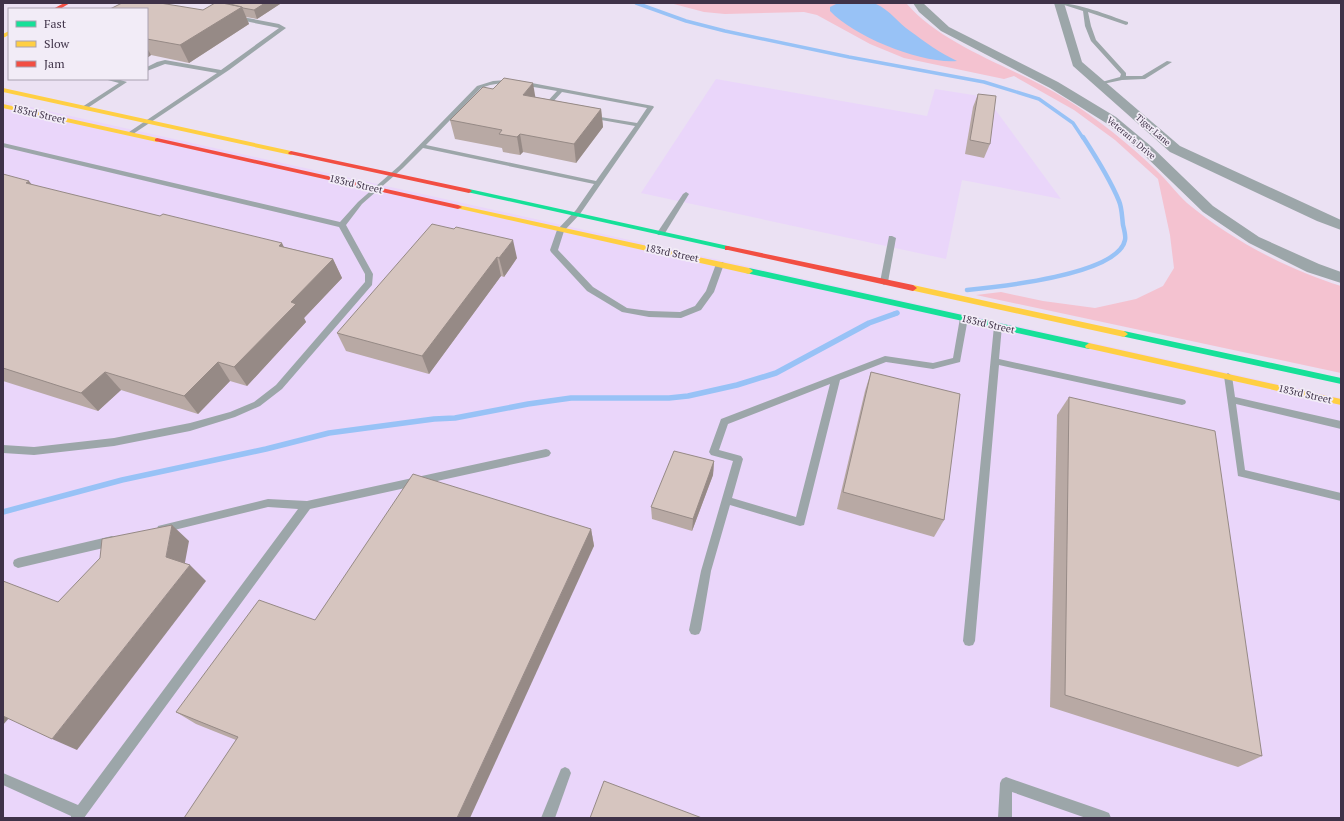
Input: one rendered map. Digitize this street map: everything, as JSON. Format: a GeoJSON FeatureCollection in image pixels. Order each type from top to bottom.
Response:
{"type":"FeatureCollection","features":[{"type":"Feature","properties":{"kind":"street"},"geometry":{"type":"LineString","coordinates":[[58,8],[68,3]]}},
{"type":"Feature","properties":{"kind":"street","name":"Veteran's Drive"},"geometry":{"type":"LineString","coordinates":[[918,3],[923,10],[945,29],[1054,85],[1111,120],[1147,150],[1208,209],[1254,240],[1313,268],[1341,278]]}},
{"type":"Feature","properties":{"kind":"street","name":"Tiger Lane"},"geometry":{"type":"LineString","coordinates":[[1060,3],[1077,63],[1175,149],[1322,218],[1341,224]]}},
{"type":"Feature","properties":{"kind":"street","name":"183rd Street"},"geometry":{"type":"LineString","coordinates":[[3,90],[1341,380]]}},
{"type":"Feature","properties":{"kind":"street","name":"183rd Street"},"geometry":{"type":"LineString","coordinates":[[3,106],[131,133],[561,230],[1341,402]]}},
{"type":"Feature","properties":{"kind":"lane"},"geometry":{"type":"LineString","coordinates":[[1060,3],[1104,15],[1126,23]]}},
{"type":"Feature","properties":{"kind":"lane"},"geometry":{"type":"LineString","coordinates":[[1085,10],[1088,26],[1094,41],[1124,74],[1122,78]]}},
{"type":"Feature","properties":{"kind":"lane"},"geometry":{"type":"LineString","coordinates":[[131,133],[222,72],[283,28],[233,17]]}},
{"type":"Feature","properties":{"kind":"lane"},"geometry":{"type":"LineString","coordinates":[[148,68],[159,63],[166,62],[222,72]]}},
{"type":"Feature","properties":{"kind":"lane"},"geometry":{"type":"LineString","coordinates":[[1100,84],[1122,78],[1143,78],[1169,62]]}},
{"type":"Feature","properties":{"kind":"lane"},"geometry":{"type":"LineString","coordinates":[[117,80],[127,81]]}},
{"type":"Feature","properties":{"kind":"lane"},"geometry":{"type":"LineString","coordinates":[[342,225],[376,188],[422,146],[479,87],[490,82],[501,80],[651,107],[576,215],[561,230],[554,250],[590,289],[625,310],[649,314],[681,315],[698,308],[710,292],[720,264]]}},
{"type":"Feature","properties":{"kind":"lane"},"geometry":{"type":"LineString","coordinates":[[84,108],[127,81]]}},
{"type":"Feature","properties":{"kind":"lane"},"geometry":{"type":"LineString","coordinates":[[558,110],[548,108],[548,104],[561,90]]}},
{"type":"Feature","properties":{"kind":"lane"},"geometry":{"type":"LineString","coordinates":[[580,114],[638,125]]}},
{"type":"Feature","properties":{"kind":"lane"},"geometry":{"type":"LineString","coordinates":[[3,145],[342,225],[369,274],[369,283],[279,388],[257,404],[232,415],[190,427],[114,442],[34,451],[3,449]]}},
{"type":"Feature","properties":{"kind":"lane"},"geometry":{"type":"LineString","coordinates":[[422,146],[598,183]]}},
{"type":"Feature","properties":{"kind":"lane"},"geometry":{"type":"LineString","coordinates":[[661,233],[686,194]]}},
{"type":"Feature","properties":{"kind":"lane"},"geometry":{"type":"LineString","coordinates":[[884,282],[892,238]]}},
{"type":"Feature","properties":{"kind":"lane"},"geometry":{"type":"LineString","coordinates":[[695,630],[706,571],[738,458],[714,452],[724,422],[886,359],[933,366],[957,360],[964,318]]}},
{"type":"Feature","properties":{"kind":"lane"},"geometry":{"type":"LineString","coordinates":[[969,641],[998,326]]}},
{"type":"Feature","properties":{"kind":"lane"},"geometry":{"type":"LineString","coordinates":[[995,361],[1182,402]]}},
{"type":"Feature","properties":{"kind":"lane"},"geometry":{"type":"LineString","coordinates":[[1228,376],[1241,473],[1341,497]]}},
{"type":"Feature","properties":{"kind":"lane"},"geometry":{"type":"LineString","coordinates":[[726,500],[800,522],[836,378]]}},
{"type":"Feature","properties":{"kind":"lane"},"geometry":{"type":"LineString","coordinates":[[1231,399],[1341,425]]}},
{"type":"Feature","properties":{"kind":"lane"},"geometry":{"type":"LineString","coordinates":[[155,530],[268,503],[307,505],[546,453]]}},
{"type":"Feature","properties":{"kind":"lane"},"geometry":{"type":"LineString","coordinates":[[3,779],[78,816],[307,505]]}},
{"type":"Feature","properties":{"kind":"lane"},"geometry":{"type":"LineString","coordinates":[[18,563],[124,538]]}},
{"type":"Feature","properties":{"kind":"lane"},"geometry":{"type":"LineString","coordinates":[[548,818],[565,773]]}},
{"type":"Feature","properties":{"kind":"lane"},"geometry":{"type":"LineString","coordinates":[[1005,818],[1006,783],[1104,818]]}},
{"type":"Feature","properties":{"kind":"shaded area"},"geometry":{"type":"Polygon","coordinates":[[[670,3],[906,3],[922,19],[960,45],[1046,88],[1090,115],[1146,160],[1187,203],[1222,229],[1280,262],[1341,286],[1341,373],[976,295],[1001,292],[1043,301],[1095,308],[1136,299],[1163,286],[1174,268],[1170,235],[1158,179],[1115,140],[1074,110],[1014,76],[1004,79],[904,58],[870,44],[817,15],[804,12],[725,14],[704,12],[670,3]]]}},
{"type":"Feature","properties":{"kind":"shaded area"},"geometry":{"type":"Polygon","coordinates":[[[716,79],[927,116],[935,89],[986,97],[1061,199],[962,180],[946,259],[641,193],[716,79]]]}},
{"type":"Feature","properties":{"kind":"shaded area"},"geometry":{"type":"Polygon","coordinates":[[[3,101],[1341,398],[1341,818],[3,818],[3,101]]]}},
{"type":"Feature","properties":{"kind":"water"},"geometry":{"type":"Polygon","coordinates":[[[862,2],[876,4],[886,10],[906,28],[927,43],[957,61],[942,61],[925,58],[889,47],[872,39],[841,21],[830,11],[830,7],[838,3],[862,2]]]}},
{"type":"Feature","properties":{"kind":"building"},"geometry":{"type":"Polygon","coordinates":[[[122,3],[160,3],[203,10],[215,3],[242,7],[180,45],[148,39],[148,8],[112,8],[122,3]]]}},
{"type":"Feature","properties":{"kind":"building"},"geometry":{"type":"Polygon","coordinates":[[[265,3],[254,10],[230,4],[265,3]]]}},
{"type":"Feature","properties":{"kind":"building"},"geometry":{"type":"Polygon","coordinates":[[[504,78],[533,83],[523,95],[601,109],[574,144],[520,134],[517,137],[499,134],[502,130],[450,120],[483,87],[493,89],[504,78]]]}},
{"type":"Feature","properties":{"kind":"building"},"geometry":{"type":"Polygon","coordinates":[[[978,94],[996,96],[990,144],[970,140],[978,94]]]}},
{"type":"Feature","properties":{"kind":"building"},"geometry":{"type":"Polygon","coordinates":[[[3,174],[29,181],[26,183],[160,216],[163,214],[282,243],[279,246],[333,259],[291,302],[296,304],[234,367],[218,362],[184,396],[105,372],[81,393],[3,368],[3,174]]]}},
{"type":"Feature","properties":{"kind":"building"},"geometry":{"type":"Polygon","coordinates":[[[432,224],[454,229],[456,227],[513,240],[499,258],[497,257],[422,356],[337,333],[432,224]]]}},
{"type":"Feature","properties":{"kind":"building"},"geometry":{"type":"Polygon","coordinates":[[[871,372],[960,394],[944,520],[843,492],[871,372]]]}},
{"type":"Feature","properties":{"kind":"building"},"geometry":{"type":"Polygon","coordinates":[[[1069,397],[1215,431],[1262,756],[1065,695],[1069,397]]]}},
{"type":"Feature","properties":{"kind":"building"},"geometry":{"type":"Polygon","coordinates":[[[674,451],[714,461],[693,519],[651,507],[674,451]]]}},
{"type":"Feature","properties":{"kind":"building"},"geometry":{"type":"Polygon","coordinates":[[[413,474],[591,529],[457,818],[184,818],[238,737],[176,712],[259,600],[315,620],[413,474]]]}},
{"type":"Feature","properties":{"kind":"building"},"geometry":{"type":"Polygon","coordinates":[[[172,525],[166,557],[190,565],[52,739],[3,716],[3,581],[58,602],[100,558],[102,539],[172,525]]]}},
{"type":"Feature","properties":{"kind":"building"},"geometry":{"type":"Polygon","coordinates":[[[604,781],[702,818],[590,818],[604,781]]]}},
{"type":"Feature","properties":{"kind":"waterway"},"geometry":{"type":"LineString","coordinates":[[636,3],[686,21],[725,31],[849,57],[984,82],[1039,99],[1073,123],[1083,138]]}},
{"type":"Feature","properties":{"kind":"waterway"},"geometry":{"type":"LineString","coordinates":[[967,290],[1003,286],[1055,277],[1102,262],[1117,252],[1125,240],[1120,204],[1107,176],[1083,137]]}},
{"type":"Feature","properties":{"kind":"waterway"},"geometry":{"type":"LineString","coordinates":[[3,512],[122,480],[266,449],[329,433],[434,419],[455,418],[528,404],[571,398],[669,398],[688,396],[737,385],[776,373],[869,323],[897,313],[894,314]]}},
{"type":"Feature","properties":{"kind":"traffic: fast"},"geometry":{"type":"LineString","coordinates":[[469,191],[728,248]]}},
{"type":"Feature","properties":{"kind":"traffic: fast"},"geometry":{"type":"LineString","coordinates":[[749,271],[1089,346]]}},
{"type":"Feature","properties":{"kind":"traffic: fast"},"geometry":{"type":"LineString","coordinates":[[1124,334],[1341,381]]}},
{"type":"Feature","properties":{"kind":"traffic: slow"},"geometry":{"type":"LineString","coordinates":[[3,36],[8,34]]}},
{"type":"Feature","properties":{"kind":"traffic: slow"},"geometry":{"type":"LineString","coordinates":[[3,90],[291,153]]}},
{"type":"Feature","properties":{"kind":"traffic: slow"},"geometry":{"type":"LineString","coordinates":[[3,106],[157,140]]}},
{"type":"Feature","properties":{"kind":"traffic: slow"},"geometry":{"type":"LineString","coordinates":[[458,207],[749,271]]}},
{"type":"Feature","properties":{"kind":"traffic: slow"},"geometry":{"type":"LineString","coordinates":[[913,288],[1124,334]]}},
{"type":"Feature","properties":{"kind":"traffic: slow"},"geometry":{"type":"LineString","coordinates":[[1089,346],[1341,402]]}},
{"type":"Feature","properties":{"kind":"traffic: jam"},"geometry":{"type":"LineString","coordinates":[[58,8],[68,3]]}},
{"type":"Feature","properties":{"kind":"traffic: jam"},"geometry":{"type":"LineString","coordinates":[[157,140],[458,207]]}},
{"type":"Feature","properties":{"kind":"traffic: jam"},"geometry":{"type":"LineString","coordinates":[[291,153],[469,191]]}},
{"type":"Feature","properties":{"kind":"traffic: jam"},"geometry":{"type":"LineString","coordinates":[[728,248],[913,288]]}}]}
